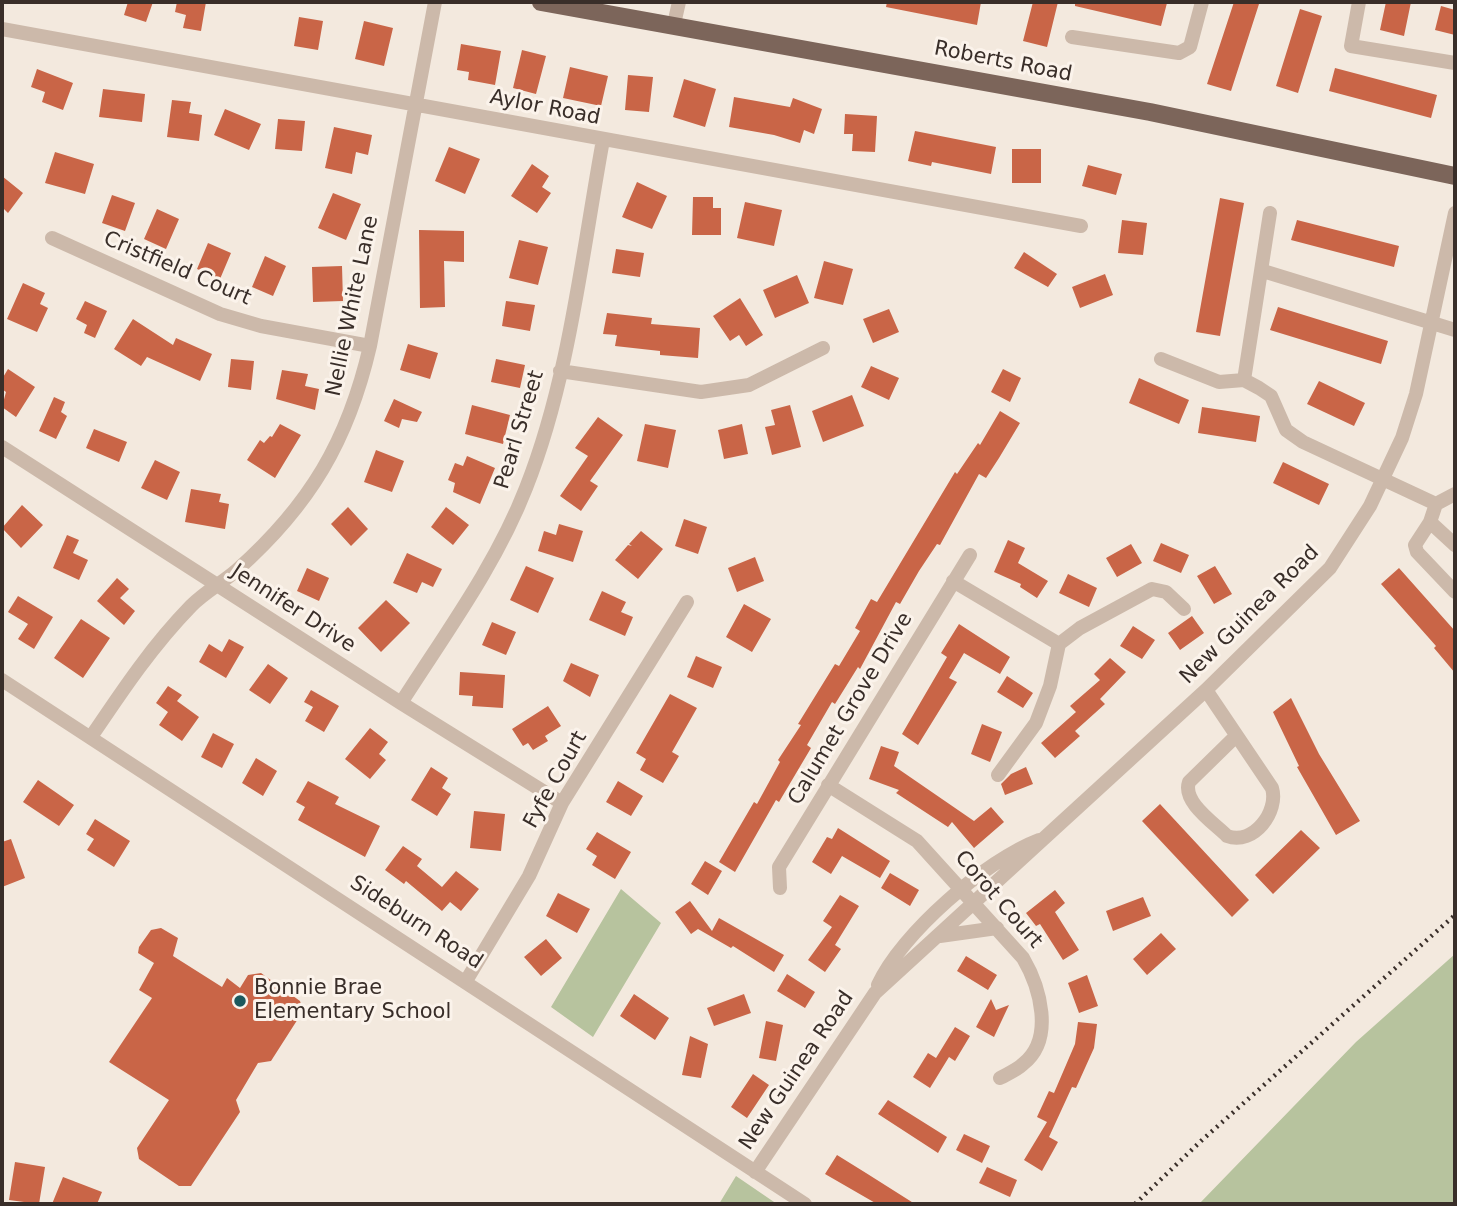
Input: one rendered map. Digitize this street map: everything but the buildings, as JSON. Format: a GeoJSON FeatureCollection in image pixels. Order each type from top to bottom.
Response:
{"type":"FeatureCollection","features":[{"type":"Feature","properties":{"kind":"main road","name":"Roberts Road"},"geometry":{"type":"LineString","coordinates":[[541,2],[674,24],[1163,115],[1455,176]]}},
{"type":"Feature","properties":{"kind":"street","name":"Nellie White Lane"},"geometry":{"type":"LineString","coordinates":[[91,737],[153,648],[202,596],[276,533],[319,479],[351,415],[370,346],[435,2]]}},
{"type":"Feature","properties":{"kind":"street"},"geometry":{"type":"LineString","coordinates":[[674,24],[678,2]]}},
{"type":"Feature","properties":{"kind":"street"},"geometry":{"type":"LineString","coordinates":[[1072,37],[1179,53],[1190,47],[1202,2]]}},
{"type":"Feature","properties":{"kind":"street"},"geometry":{"type":"LineString","coordinates":[[1359,2],[1351,46],[1455,62]]}},
{"type":"Feature","properties":{"kind":"street","name":"Aylor Road"},"geometry":{"type":"LineString","coordinates":[[2,29],[1081,226]]}},
{"type":"Feature","properties":{"kind":"street","name":"Pearl Street"},"geometry":{"type":"LineString","coordinates":[[401,703],[480,579],[512,520],[537,458],[560,371],[603,140]]}},
{"type":"Feature","properties":{"kind":"street"},"geometry":{"type":"LineString","coordinates":[[1244,380],[1270,213]]}},
{"type":"Feature","properties":{"kind":"street","name":"New Guinea Road"},"geometry":{"type":"LineString","coordinates":[[875,993],[1206,690],[1330,568],[1353,536],[1384,478],[1416,394],[1455,213]]}},
{"type":"Feature","properties":{"kind":"street","name":"Cristfield Court"},"geometry":{"type":"LineString","coordinates":[[52,237],[220,314],[261,326],[370,346]]}},
{"type":"Feature","properties":{"kind":"street"},"geometry":{"type":"LineString","coordinates":[[1263,271],[1455,330]]}},
{"type":"Feature","properties":{"kind":"street"},"geometry":{"type":"LineString","coordinates":[[560,371],[701,392],[749,385],[823,348]]}},
{"type":"Feature","properties":{"kind":"street"},"geometry":{"type":"LineString","coordinates":[[1161,359],[1219,382],[1244,380],[1271,396],[1286,430],[1303,442],[1436,504]]}},
{"type":"Feature","properties":{"kind":"street","name":"Jennifer Drive"},"geometry":{"type":"LineString","coordinates":[[2,447],[562,803]]}},
{"type":"Feature","properties":{"kind":"street"},"geometry":{"type":"LineString","coordinates":[[1455,494],[1436,504],[1430,522],[1417,538],[1417,552],[1455,592]]}},
{"type":"Feature","properties":{"kind":"street"},"geometry":{"type":"LineString","coordinates":[[1430,522],[1455,545]]}},
{"type":"Feature","properties":{"kind":"street","name":"Calumet Grove Drive"},"geometry":{"type":"LineString","coordinates":[[780,888],[779,867],[970,555]]}},
{"type":"Feature","properties":{"kind":"street"},"geometry":{"type":"LineString","coordinates":[[953,581],[1059,644]]}},
{"type":"Feature","properties":{"kind":"street"},"geometry":{"type":"LineString","coordinates":[[998,775],[1036,723],[1050,686],[1059,644],[1080,628],[1152,589],[1166,592],[1184,609]]}},
{"type":"Feature","properties":{"kind":"street","name":"Fyfe Court"},"geometry":{"type":"LineString","coordinates":[[466,981],[529,876],[562,803],[687,602]]}},
{"type":"Feature","properties":{"kind":"street","name":"Sideburn Road"},"geometry":{"type":"LineString","coordinates":[[2,680],[805,1204]]}},
{"type":"Feature","properties":{"kind":"street"},"geometry":{"type":"LineString","coordinates":[[1206,690],[1272,788],[1275,800],[1273,812],[1247,837],[1235,839],[1227,836],[1189,798],[1186,789],[1189,782],[1236,736]]}},
{"type":"Feature","properties":{"kind":"street","name":"Corot Court"},"geometry":{"type":"LineString","coordinates":[[828,785],[916,841],[998,928],[1023,958],[1036,980],[1041,1004],[1041,1025],[1033,1053],[1024,1064],[1000,1078]]}},
{"type":"Feature","properties":{"kind":"street","name":"New Guinea Road"},"geometry":{"type":"LineString","coordinates":[[755,1172],[875,993],[888,963],[961,888],[1013,850],[1045,838]]}},
{"type":"Feature","properties":{"kind":"street"},"geometry":{"type":"LineString","coordinates":[[940,936],[998,928]]}},
{"type":"Feature","properties":{"kind":"green space"},"geometry":{"type":"Polygon","coordinates":[[[621,889],[661,923],[593,1037],[551,1007],[621,889]]]}},
{"type":"Feature","properties":{"kind":"green space"},"geometry":{"type":"Polygon","coordinates":[[[1455,954],[1455,1204],[1199,1204],[1356,1042],[1455,954]]]}},
{"type":"Feature","properties":{"kind":"green space"},"geometry":{"type":"Polygon","coordinates":[[[736,1176],[777,1204],[719,1204],[736,1176]]]}},
{"type":"Feature","properties":{"kind":"railway"},"geometry":{"type":"LineString","coordinates":[[1135,1204],[1201,1141],[1455,915]]}},
{"type":"Feature","properties":{"kind":"place","name":"Bonnie Brae Elementary School"},"geometry":{"type":"Point","coordinates":[240,1001]}}]}
